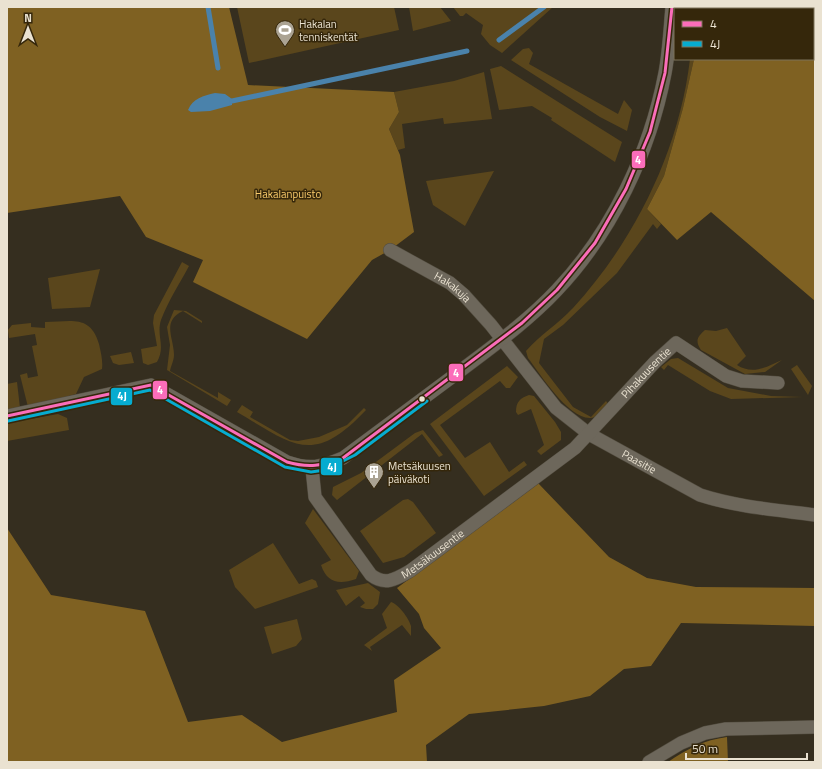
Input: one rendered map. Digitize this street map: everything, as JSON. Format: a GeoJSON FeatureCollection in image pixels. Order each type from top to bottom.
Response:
{"type":"FeatureCollection","features":[{"type":"Feature","properties":{"kind":"street"},"geometry":{"type":"LineString","coordinates":[[7,416],[151,385],[287,462],[312,468],[327,465],[343,458],[502,339],[558,290],[583,260],[601,234],[632,177],[658,103],[665,72],[672,7]]}},
{"type":"Feature","properties":{"kind":"street","name":"Hakakuja"},"geometry":{"type":"LineString","coordinates":[[390,250],[450,283],[464,295],[502,339]]}},
{"type":"Feature","properties":{"kind":"street","name":"Paasitie"},"geometry":{"type":"LineString","coordinates":[[502,339],[556,408],[589,434],[700,495],[731,503],[815,515]]}},
{"type":"Feature","properties":{"kind":"street","name":"Pihakuusentie"},"geometry":{"type":"LineString","coordinates":[[589,434],[655,362],[676,343],[726,376],[742,382],[778,383]]}},
{"type":"Feature","properties":{"kind":"street","name":"Metsäkuusentie"},"geometry":{"type":"LineString","coordinates":[[312,468],[315,497],[371,575],[382,582],[396,580],[410,572],[550,467],[589,434]]}},
{"type":"Feature","properties":{"kind":"street"},"geometry":{"type":"LineString","coordinates":[[649,762],[681,743],[705,733],[726,729],[815,726]]}},
{"type":"Feature","properties":{"kind":"shaded area","name":"Hakalan tenniskentät"},"geometry":{"type":"Polygon","coordinates":[[[237,7],[394,7],[399,30],[249,63],[237,7]]]}},
{"type":"Feature","properties":{"kind":"shaded area"},"geometry":{"type":"Polygon","coordinates":[[[409,7],[440,7],[451,21],[413,31],[409,7]]]}},
{"type":"Feature","properties":{"kind":"shaded area"},"geometry":{"type":"Polygon","coordinates":[[[453,7],[553,7],[502,53],[490,45],[481,34],[483,25],[466,13],[463,16],[460,16],[453,7]]]}},
{"type":"Feature","properties":{"kind":"shaded area"},"geometry":{"type":"Polygon","coordinates":[[[529,48],[533,53],[529,64],[618,114],[624,100],[632,110],[627,131],[600,117],[511,60],[523,49],[529,48]]]}},
{"type":"Feature","properties":{"kind":"shaded area"},"geometry":{"type":"Polygon","coordinates":[[[690,60],[694,60],[683,108],[664,176],[647,209],[661,224],[657,229],[653,224],[617,273],[563,325],[544,339],[539,363],[573,407],[591,417],[606,401],[609,405],[597,416],[586,418],[567,407],[558,397],[528,358],[526,351],[573,308],[595,282],[616,253],[634,224],[651,192],[664,160],[676,127],[690,60]]]}},
{"type":"Feature","properties":{"kind":"shaded area"},"geometry":{"type":"Polygon","coordinates":[[[501,66],[622,142],[615,162],[551,120],[552,118],[532,106],[499,110],[490,69],[501,66]]]}},
{"type":"Feature","properties":{"kind":"shaded area"},"geometry":{"type":"Polygon","coordinates":[[[484,72],[492,119],[444,124],[443,118],[402,124],[405,148],[398,150],[389,129],[399,112],[394,92],[454,81],[484,72]]]}},
{"type":"Feature","properties":{"kind":"shaded area"},"geometry":{"type":"Polygon","coordinates":[[[494,171],[465,226],[433,205],[426,181],[494,171]]]}},
{"type":"Feature","properties":{"kind":"shaded area"},"geometry":{"type":"Polygon","coordinates":[[[182,262],[189,266],[161,320],[160,356],[157,362],[148,365],[143,363],[141,349],[157,346],[153,323],[154,315],[182,262]]]}},
{"type":"Feature","properties":{"kind":"shaded area"},"geometry":{"type":"Polygon","coordinates":[[[100,269],[90,307],[52,309],[48,278],[100,269]]]}},
{"type":"Feature","properties":{"kind":"shaded area"},"geometry":{"type":"Polygon","coordinates":[[[174,310],[186,311],[202,321],[202,323],[183,311],[176,315],[172,320],[170,330],[174,359],[170,371],[218,398],[218,392],[231,400],[227,406],[167,370],[170,345],[167,327],[174,310]]]}},
{"type":"Feature","properties":{"kind":"shaded area"},"geometry":{"type":"Polygon","coordinates":[[[71,321],[85,324],[90,328],[95,334],[99,344],[102,369],[84,377],[76,394],[28,407],[20,375],[27,373],[28,378],[38,376],[32,346],[37,345],[35,334],[9,338],[8,330],[12,325],[31,323],[31,327],[45,328],[45,322],[71,321]]]}},
{"type":"Feature","properties":{"kind":"shaded area"},"geometry":{"type":"Polygon","coordinates":[[[727,328],[746,356],[737,365],[754,370],[782,360],[765,372],[745,374],[701,350],[698,344],[698,339],[705,330],[716,331],[727,328]]]}},
{"type":"Feature","properties":{"kind":"shaded area"},"geometry":{"type":"Polygon","coordinates":[[[131,352],[134,363],[119,365],[113,363],[110,356],[131,352]]]}},
{"type":"Feature","properties":{"kind":"shaded area"},"geometry":{"type":"Polygon","coordinates":[[[678,358],[728,388],[771,396],[803,397],[731,399],[710,391],[668,365],[664,370],[661,367],[671,359],[678,358]]]}},
{"type":"Feature","properties":{"kind":"shaded area"},"geometry":{"type":"Polygon","coordinates":[[[797,365],[812,386],[808,395],[791,369],[797,365]]]}},
{"type":"Feature","properties":{"kind":"shaded area"},"geometry":{"type":"Polygon","coordinates":[[[507,366],[518,377],[510,388],[506,388],[500,381],[440,425],[465,458],[490,442],[509,472],[524,461],[527,465],[484,496],[430,424],[507,366]]]}},
{"type":"Feature","properties":{"kind":"shaded area"},"geometry":{"type":"Polygon","coordinates":[[[17,382],[20,408],[7,411],[7,384],[17,382]]]}},
{"type":"Feature","properties":{"kind":"shaded area"},"geometry":{"type":"Polygon","coordinates":[[[529,395],[534,396],[555,422],[561,432],[561,440],[541,455],[537,451],[544,445],[531,409],[518,415],[516,412],[519,401],[529,395]]]}},
{"type":"Feature","properties":{"kind":"shaded area"},"geometry":{"type":"Polygon","coordinates":[[[242,405],[253,412],[250,417],[290,440],[298,441],[319,437],[347,425],[364,408],[366,410],[348,428],[332,439],[317,444],[303,445],[289,441],[274,434],[237,412],[242,405]]]}},
{"type":"Feature","properties":{"kind":"shaded area"},"geometry":{"type":"Polygon","coordinates":[[[58,414],[67,418],[69,430],[7,441],[7,423],[58,414]]]}},
{"type":"Feature","properties":{"kind":"shaded area"},"geometry":{"type":"Polygon","coordinates":[[[423,430],[443,455],[439,457],[422,434],[337,500],[332,495],[333,487],[361,473],[415,433],[423,430]]]}},
{"type":"Feature","properties":{"kind":"shaded area"},"geometry":{"type":"Polygon","coordinates":[[[408,499],[413,502],[436,533],[404,557],[383,563],[360,531],[403,500],[408,499]]]}},
{"type":"Feature","properties":{"kind":"shaded area"},"geometry":{"type":"Polygon","coordinates":[[[313,509],[359,571],[356,579],[339,582],[330,579],[327,576],[321,565],[331,560],[305,523],[313,509]]]}},
{"type":"Feature","properties":{"kind":"shaded area"},"geometry":{"type":"Polygon","coordinates":[[[273,543],[299,584],[312,579],[316,581],[318,587],[255,609],[235,587],[229,570],[273,543]]]}},
{"type":"Feature","properties":{"kind":"shaded area"},"geometry":{"type":"Polygon","coordinates":[[[368,583],[380,592],[378,604],[373,609],[360,607],[365,603],[359,596],[346,606],[336,590],[368,583]]]}},
{"type":"Feature","properties":{"kind":"shaded area"},"geometry":{"type":"Polygon","coordinates":[[[391,602],[400,608],[408,619],[411,626],[411,636],[402,625],[370,647],[372,651],[364,645],[387,628],[382,614],[391,602]]]}},
{"type":"Feature","properties":{"kind":"shaded area"},"geometry":{"type":"Polygon","coordinates":[[[297,619],[302,639],[296,646],[272,654],[264,627],[297,619]]]}},
{"type":"Feature","properties":{"kind":"green space","name":"Hakalanpuisto"},"geometry":{"type":"Polygon","coordinates":[[[7,7],[229,7],[248,85],[394,92],[399,112],[389,129],[400,155],[414,232],[390,250],[372,260],[307,339],[193,282],[203,260],[146,237],[120,196],[7,213],[7,7]]]}},
{"type":"Feature","properties":{"kind":"green space"},"geometry":{"type":"Polygon","coordinates":[[[794,7],[795,8],[699,8],[794,7]]]}},
{"type":"Feature","properties":{"kind":"green space"},"geometry":{"type":"Polygon","coordinates":[[[815,17],[815,301],[711,212],[677,240],[647,209],[664,176],[683,108],[694,60],[814,60],[815,17]]]}},
{"type":"Feature","properties":{"kind":"green space"},"geometry":{"type":"Polygon","coordinates":[[[538,483],[609,557],[647,578],[696,587],[815,588],[815,626],[681,623],[651,666],[624,669],[590,696],[544,706],[469,714],[426,745],[427,762],[7,762],[7,528],[51,595],[145,611],[188,722],[242,715],[282,742],[397,712],[394,680],[441,648],[424,628],[419,614],[397,588],[538,483]]]}},
{"type":"Feature","properties":{"kind":"green space"},"geometry":{"type":"Polygon","coordinates":[[[727,737],[728,762],[668,762],[696,746],[711,740],[727,737]]]}},
{"type":"Feature","properties":{"kind":"water"},"geometry":{"type":"Polygon","coordinates":[[[215,93],[225,94],[232,99],[232,105],[210,111],[191,112],[188,110],[196,100],[215,93]]]}},
{"type":"Feature","properties":{"kind":"waterway"},"geometry":{"type":"LineString","coordinates":[[208,7],[218,68]]}},
{"type":"Feature","properties":{"kind":"waterway"},"geometry":{"type":"LineString","coordinates":[[499,40],[544,7]]}},
{"type":"Feature","properties":{"kind":"waterway"},"geometry":{"type":"LineString","coordinates":[[232,101],[467,51]]}},
{"type":"Feature","properties":{"kind":"transit line","name":"4"},"geometry":{"type":"LineString","coordinates":[[7,416],[151,385],[287,462],[302,465],[315,465],[329,463],[343,458],[522,323],[557,290],[595,243],[626,189],[650,132],[665,73],[672,7]]}},
{"type":"Feature","properties":{"kind":"transit line","name":"4J"},"geometry":{"type":"LineString","coordinates":[[8,421],[150,390],[285,467],[311,472],[325,470],[355,455],[427,401]]}},
{"type":"Feature","properties":{"kind":"place","name":"Hakalan tenniskentät"},"geometry":{"type":"Point","coordinates":[285,47]}},
{"type":"Feature","properties":{"kind":"place","name":"Metsäkuusen päiväkoti"},"geometry":{"type":"Point","coordinates":[374,489]}}]}
